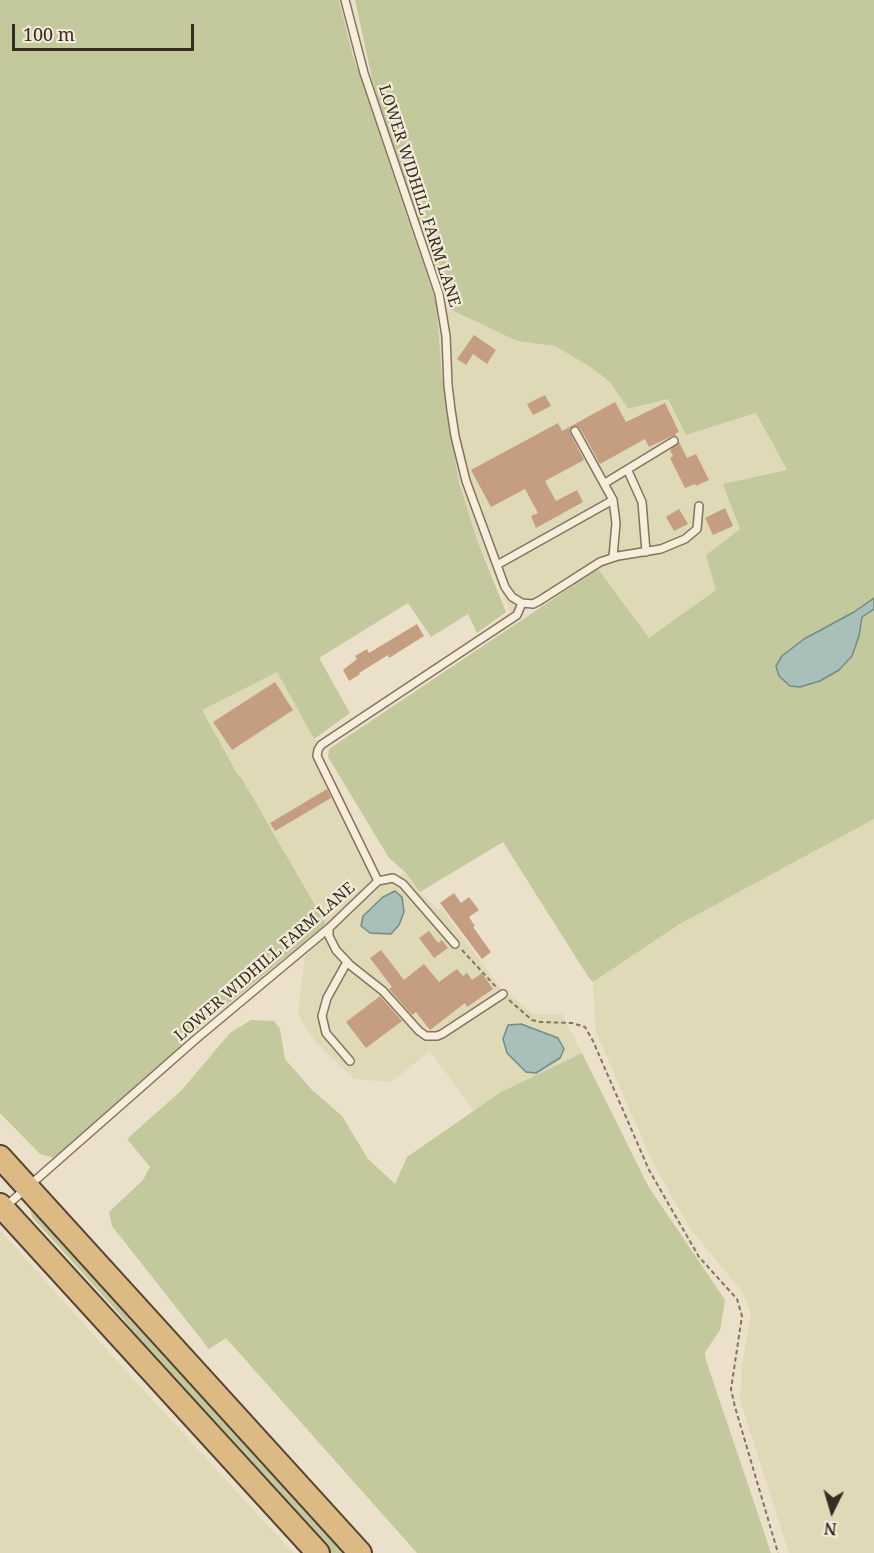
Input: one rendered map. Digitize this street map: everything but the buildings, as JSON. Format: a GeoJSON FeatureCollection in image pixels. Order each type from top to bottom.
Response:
{"type":"FeatureCollection","features":[{"type":"Feature","properties":{"kind":"highway"},"geometry":{"type":"LineString","coordinates":[[0,1158],[360,1553]]}},
{"type":"Feature","properties":{"kind":"highway"},"geometry":{"type":"LineString","coordinates":[[2,1206],[318,1553]]}},
{"type":"Feature","properties":{"kind":"lane","name":"LOWER WIDHILL FARM LANE"},"geometry":{"type":"LineString","coordinates":[[2,1206],[329,928],[378,881],[328,781],[317,756],[318,750],[333,736],[517,615],[522,603],[512,597],[505,587],[466,481],[454,436],[448,384],[446,336],[439,294],[364,73],[345,0]]}},
{"type":"Feature","properties":{"kind":"lane"},"geometry":{"type":"LineString","coordinates":[[575,431],[613,500],[616,523],[613,557]]}},
{"type":"Feature","properties":{"kind":"lane"},"geometry":{"type":"LineString","coordinates":[[605,483],[674,441]]}},
{"type":"Feature","properties":{"kind":"lane"},"geometry":{"type":"LineString","coordinates":[[628,471],[642,502],[646,552]]}},
{"type":"Feature","properties":{"kind":"lane"},"geometry":{"type":"LineString","coordinates":[[497,565],[613,500]]}},
{"type":"Feature","properties":{"kind":"lane"},"geometry":{"type":"LineString","coordinates":[[522,603],[533,604],[539,601],[591,567],[613,557],[673,545],[693,533],[698,524],[699,506]]}},
{"type":"Feature","properties":{"kind":"lane"},"geometry":{"type":"LineString","coordinates":[[378,881],[393,878],[403,885],[456,944]]}},
{"type":"Feature","properties":{"kind":"lane"},"geometry":{"type":"LineString","coordinates":[[329,928],[328,936],[331,943],[347,962],[384,991],[426,1036],[442,1034],[502,994]]}},
{"type":"Feature","properties":{"kind":"lane"},"geometry":{"type":"LineString","coordinates":[[347,962],[327,998],[322,1016],[326,1033],[350,1061]]}},
{"type":"Feature","properties":{"kind":"path"},"geometry":{"type":"LineString","coordinates":[[456,944],[502,994],[532,1020],[572,1023],[585,1027],[654,1179],[699,1257],[737,1299],[742,1316],[731,1389],[778,1553]]}},
{"type":"Feature","properties":{"kind":"shaded area"},"geometry":{"type":"Polygon","coordinates":[[[436,306],[445,306],[517,341],[555,346],[592,368],[610,382],[628,409],[668,399],[686,435],[756,413],[787,471],[740,529],[716,590],[649,639],[593,562],[512,614],[477,540],[459,483],[442,376],[436,306]]]}},
{"type":"Feature","properties":{"kind":"shaded area"},"geometry":{"type":"Polygon","coordinates":[[[277,671],[314,739],[321,745],[318,750],[378,881],[329,928],[202,710],[277,671]]]}},
{"type":"Feature","properties":{"kind":"shaded area"},"geometry":{"type":"Polygon","coordinates":[[[874,819],[874,1553],[789,1553],[740,1400],[742,1367],[751,1313],[743,1293],[689,1227],[650,1157],[596,1032],[593,982],[678,925],[874,819]]]}},
{"type":"Feature","properties":{"kind":"shaded area"},"geometry":{"type":"Polygon","coordinates":[[[406,873],[420,892],[438,910],[441,908],[499,986],[533,1014],[562,1014],[582,1053],[501,1092],[474,1111],[430,1051],[391,1082],[354,1079],[316,1042],[298,1015],[305,956],[375,887],[406,873]]]}},
{"type":"Feature","properties":{"kind":"shaded area"},"geometry":{"type":"Polygon","coordinates":[[[0,1230],[124,1369],[293,1553],[0,1553],[0,1230]]]}},
{"type":"Feature","properties":{"kind":"green space"},"geometry":{"type":"Polygon","coordinates":[[[0,0],[339,0],[353,56],[436,302],[442,376],[459,483],[477,540],[506,612],[477,633],[468,614],[431,637],[408,603],[319,658],[350,713],[314,739],[277,672],[202,710],[326,924],[196,1030],[180,1039],[183,1050],[58,1159],[40,1154],[0,1113],[0,0]]]}},
{"type":"Feature","properties":{"kind":"green space"},"geometry":{"type":"Polygon","coordinates":[[[355,0],[874,0],[874,819],[678,925],[593,982],[503,842],[420,892],[406,873],[389,858],[328,757],[329,749],[598,569],[649,638],[716,590],[706,555],[740,529],[723,484],[787,470],[756,413],[686,435],[668,399],[628,409],[610,382],[592,368],[555,346],[517,341],[452,310],[450,293],[442,289],[372,79],[355,0]],[[859,636],[805,686],[825,679],[842,667],[852,656],[859,636]]]}},
{"type":"Feature","properties":{"kind":"green space"},"geometry":{"type":"Polygon","coordinates":[[[251,1020],[274,1021],[280,1029],[285,1059],[311,1089],[342,1116],[368,1159],[395,1184],[407,1157],[501,1092],[582,1053],[648,1186],[725,1300],[720,1330],[705,1352],[706,1360],[771,1553],[417,1553],[226,1338],[209,1349],[112,1226],[109,1212],[143,1180],[150,1167],[127,1139],[182,1090],[230,1033],[251,1020]]]}},
{"type":"Feature","properties":{"kind":"green space"},"geometry":{"type":"Polygon","coordinates":[[[30,1208],[33,1208],[349,1553],[330,1553],[154,1361],[122,1317],[32,1217],[30,1208]]]}},
{"type":"Feature","properties":{"kind":"water"},"geometry":{"type":"Polygon","coordinates":[[[874,598],[874,609],[862,617],[859,636],[852,656],[839,670],[820,681],[800,687],[790,686],[779,676],[776,666],[782,656],[804,639],[854,612],[874,598]]]}},
{"type":"Feature","properties":{"kind":"water"},"geometry":{"type":"Polygon","coordinates":[[[395,891],[402,897],[404,912],[399,925],[391,934],[370,933],[361,926],[363,916],[383,897],[395,891]]]}},
{"type":"Feature","properties":{"kind":"water"},"geometry":{"type":"Polygon","coordinates":[[[521,1024],[558,1038],[564,1049],[560,1058],[536,1073],[526,1072],[507,1053],[503,1039],[508,1025],[521,1024]]]}}]}
